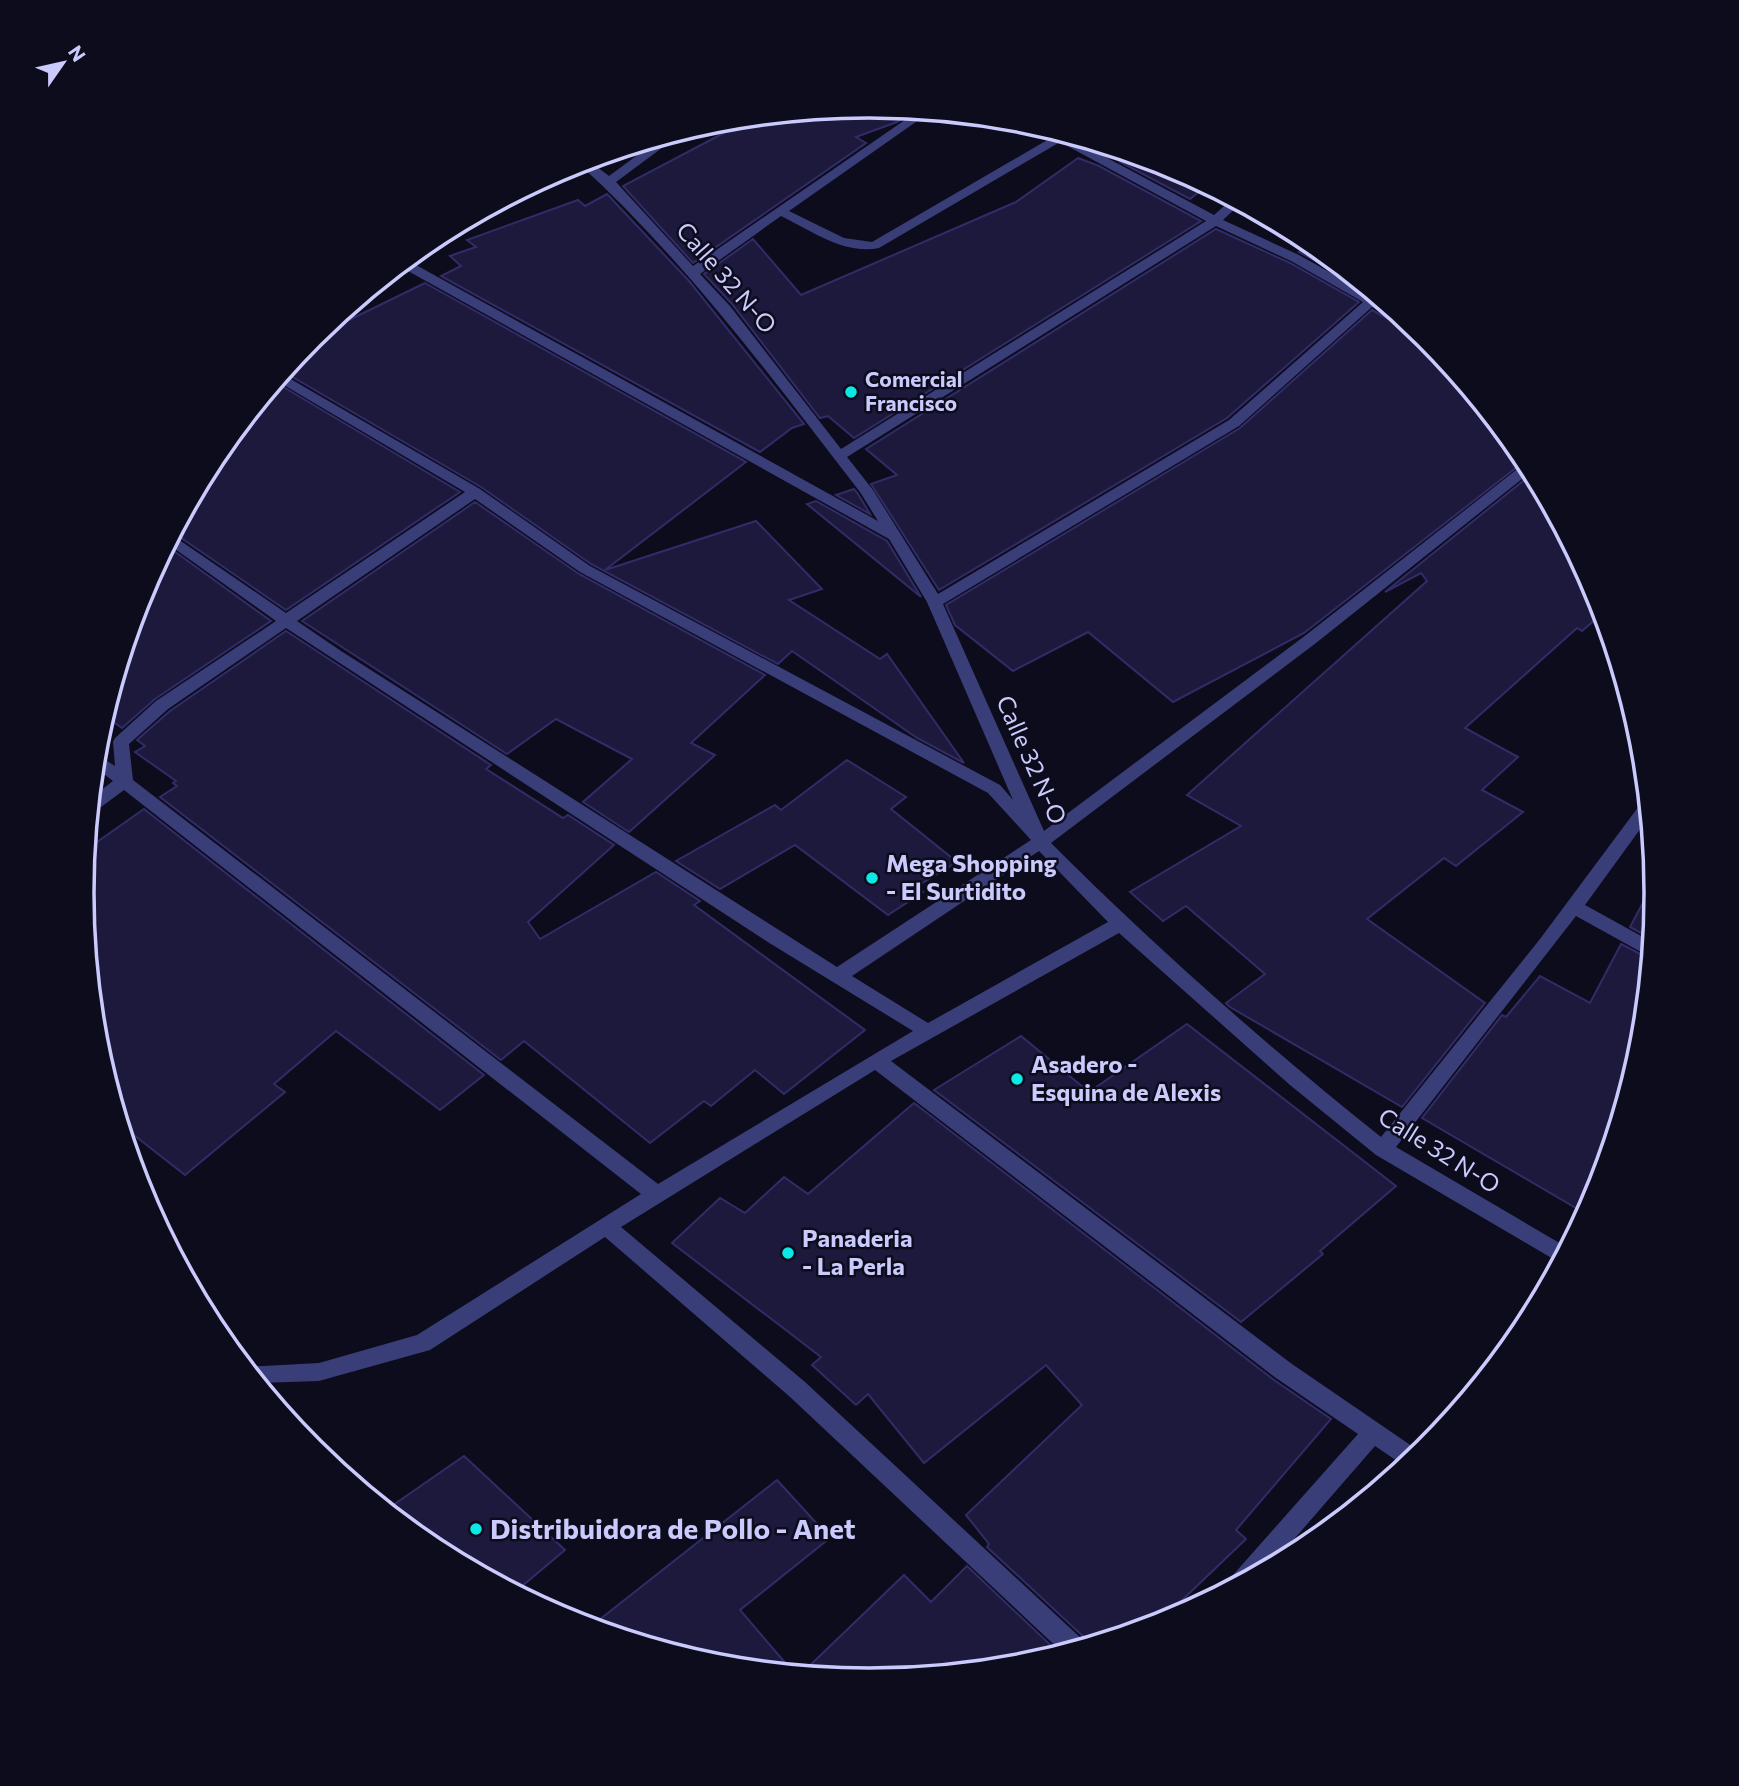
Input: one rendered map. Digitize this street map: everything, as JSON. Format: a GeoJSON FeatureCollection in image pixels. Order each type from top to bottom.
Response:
{"type":"FeatureCollection","features":[{"type":"Feature","properties":{"kind":"street"},"geometry":{"type":"LineString","coordinates":[[692,273],[912,120]]}},
{"type":"Feature","properties":{"kind":"street"},"geometry":{"type":"LineString","coordinates":[[780,211],[848,244],[863,248],[875,245],[1056,141]]}},
{"type":"Feature","properties":{"kind":"street"},"geometry":{"type":"LineString","coordinates":[[609,182],[654,148]]}},
{"type":"Feature","properties":{"kind":"street"},"geometry":{"type":"LineString","coordinates":[[1088,150],[1215,221],[1354,289]]}},
{"type":"Feature","properties":{"kind":"street","name":"Calle 32 N-O"},"geometry":{"type":"LineString","coordinates":[[593,169],[609,182],[724,309],[866,490],[935,602],[1040,842],[1120,923],[1297,1080],[1383,1149],[1557,1252]]}},
{"type":"Feature","properties":{"kind":"street"},"geometry":{"type":"LineString","coordinates":[[839,456],[1215,221],[1230,208]]}},
{"type":"Feature","properties":{"kind":"street"},"geometry":{"type":"LineString","coordinates":[[412,268],[894,537]]}},
{"type":"Feature","properties":{"kind":"street"},"geometry":{"type":"LineString","coordinates":[[935,602],[1234,423],[1370,302]]}},
{"type":"Feature","properties":{"kind":"street"},"geometry":{"type":"LineString","coordinates":[[288,381],[475,492],[585,569],[994,789],[1040,842]]}},
{"type":"Feature","properties":{"kind":"street"},"geometry":{"type":"LineString","coordinates":[[838,976],[1040,842],[1311,639],[1521,474]]}},
{"type":"Feature","properties":{"kind":"street"},"geometry":{"type":"LineString","coordinates":[[125,781],[121,742],[162,705],[475,492]]}},
{"type":"Feature","properties":{"kind":"street"},"geometry":{"type":"LineString","coordinates":[[177,544],[346,662],[927,1031]]}},
{"type":"Feature","properties":{"kind":"street"},"geometry":{"type":"LineString","coordinates":[[105,766],[657,1195]]}},
{"type":"Feature","properties":{"kind":"street"},"geometry":{"type":"LineString","coordinates":[[100,799],[125,781]]}},
{"type":"Feature","properties":{"kind":"street"},"geometry":{"type":"LineString","coordinates":[[1383,1149],[1640,816]]}},
{"type":"Feature","properties":{"kind":"street"},"geometry":{"type":"LineString","coordinates":[[1573,906],[1643,945]]}},
{"type":"Feature","properties":{"kind":"street"},"geometry":{"type":"LineString","coordinates":[[262,1374],[319,1372],[423,1343],[606,1226],[876,1060],[1095,940],[1120,923]]}},
{"type":"Feature","properties":{"kind":"street"},"geometry":{"type":"LineString","coordinates":[[876,1060],[1284,1371],[1404,1453]]}},
{"type":"Feature","properties":{"kind":"street"},"geometry":{"type":"LineString","coordinates":[[606,1226],[797,1390],[1069,1642]]}},
{"type":"Feature","properties":{"kind":"street"},"geometry":{"type":"LineString","coordinates":[[1258,1563],[1373,1432]]}},
{"type":"Feature","properties":{"kind":"building"},"geometry":{"type":"Polygon","coordinates":[[[901,119],[856,137],[866,143],[693,263],[623,186],[726,132],[819,120],[901,119]]]}},
{"type":"Feature","properties":{"kind":"building"},"geometry":{"type":"Polygon","coordinates":[[[1078,158],[1099,166],[1201,221],[854,438],[828,416],[820,418],[732,304],[704,274],[753,239],[801,295],[1016,202],[1078,158]]]}},
{"type":"Feature","properties":{"kind":"building"},"geometry":{"type":"Polygon","coordinates":[[[1122,160],[1199,192],[1190,199],[1120,162],[1122,160]]]}},
{"type":"Feature","properties":{"kind":"building"},"geometry":{"type":"Polygon","coordinates":[[[607,194],[689,281],[804,424],[792,428],[760,452],[441,276],[461,266],[450,256],[476,247],[467,240],[578,200],[585,206],[607,194]]]}},
{"type":"Feature","properties":{"kind":"building"},"geometry":{"type":"Polygon","coordinates":[[[1216,229],[1290,263],[1359,302],[1227,418],[939,590],[871,484],[897,475],[866,449],[1216,229]]]}},
{"type":"Feature","properties":{"kind":"building"},"geometry":{"type":"Polygon","coordinates":[[[1302,250],[1321,264],[1299,252],[1302,250]]]}},
{"type":"Feature","properties":{"kind":"building"},"geometry":{"type":"Polygon","coordinates":[[[425,283],[746,462],[605,570],[756,521],[822,589],[789,600],[880,659],[887,654],[964,763],[917,738],[792,651],[778,664],[591,564],[481,487],[292,377],[347,321],[425,283]]]}},
{"type":"Feature","properties":{"kind":"building"},"geometry":{"type":"Polygon","coordinates":[[[1372,310],[1392,321],[1418,345],[1484,421],[1517,467],[1304,633],[1173,702],[1088,632],[1013,671],[955,625],[946,605],[1240,428],[1372,310]]]}},
{"type":"Feature","properties":{"kind":"building"},"geometry":{"type":"Polygon","coordinates":[[[283,387],[460,492],[286,610],[181,538],[225,462],[283,387]]]}},
{"type":"Feature","properties":{"kind":"building"},"geometry":{"type":"Polygon","coordinates":[[[1525,480],[1565,550],[1595,620],[1582,631],[1577,628],[1465,728],[1518,757],[1482,790],[1523,812],[1456,866],[1444,858],[1367,919],[1485,1003],[1402,1107],[1230,1007],[1226,1003],[1265,974],[1186,906],[1163,921],[1130,892],[1241,826],[1187,795],[1427,581],[1421,573],[1385,592],[1525,480]]]}},
{"type":"Feature","properties":{"kind":"building"},"geometry":{"type":"Polygon","coordinates":[[[854,489],[858,494],[870,514],[836,495],[854,489]]]}},
{"type":"Feature","properties":{"kind":"building"},"geometry":{"type":"Polygon","coordinates":[[[816,501],[887,541],[921,597],[807,504],[816,501]]]}},
{"type":"Feature","properties":{"kind":"building"},"geometry":{"type":"Polygon","coordinates":[[[475,502],[579,574],[765,675],[691,743],[715,755],[629,832],[583,802],[632,759],[556,719],[507,754],[302,621],[475,502]]]}},
{"type":"Feature","properties":{"kind":"building"},"geometry":{"type":"Polygon","coordinates":[[[174,551],[271,621],[155,699],[122,728],[114,722],[121,692],[153,596],[174,551]]]}},
{"type":"Feature","properties":{"kind":"building"},"geometry":{"type":"Polygon","coordinates":[[[286,631],[491,765],[486,769],[563,818],[568,815],[614,845],[528,922],[540,939],[656,872],[700,901],[694,905],[865,1030],[784,1094],[755,1070],[711,1106],[704,1101],[650,1143],[524,1041],[501,1060],[160,797],[177,786],[173,783],[176,781],[135,752],[145,746],[137,740],[170,711],[286,631]]]}},
{"type":"Feature","properties":{"kind":"building"},"geometry":{"type":"Polygon","coordinates":[[[847,760],[906,797],[891,809],[957,862],[916,887],[923,892],[888,915],[795,845],[720,889],[676,861],[775,805],[781,810],[847,760]]]}},
{"type":"Feature","properties":{"kind":"building"},"geometry":{"type":"Polygon","coordinates":[[[144,809],[484,1075],[440,1110],[336,1031],[274,1084],[285,1092],[185,1175],[134,1135],[121,1094],[109,1044],[96,944],[96,843],[144,809]]]}},
{"type":"Feature","properties":{"kind":"building"},"geometry":{"type":"Polygon","coordinates":[[[1644,901],[1643,934],[1630,927],[1644,901]]]}},
{"type":"Feature","properties":{"kind":"building"},"geometry":{"type":"Polygon","coordinates":[[[1621,944],[1642,955],[1630,1044],[1618,1094],[1577,1209],[1422,1118],[1502,1015],[1506,1017],[1540,976],[1590,1003],[1621,944]]]}},
{"type":"Feature","properties":{"kind":"building"},"geometry":{"type":"Polygon","coordinates":[[[1187,1024],[1396,1186],[1320,1251],[1323,1254],[1241,1322],[934,1090],[1021,1036],[1089,1092],[1187,1024]]]}},
{"type":"Feature","properties":{"kind":"building"},"geometry":{"type":"Polygon","coordinates":[[[914,1103],[1274,1380],[1331,1419],[1236,1530],[1246,1539],[1179,1603],[1084,1638],[987,1547],[989,1544],[966,1515],[1082,1405],[1046,1365],[924,1463],[868,1394],[856,1405],[812,1365],[821,1357],[672,1243],[720,1198],[745,1213],[784,1177],[808,1194],[914,1103]]]}},
{"type":"Feature","properties":{"kind":"building","name":"Distribuidora de Pollo - Anet"},"geometry":{"type":"Polygon","coordinates":[[[464,1456],[565,1550],[523,1586],[439,1537],[394,1505],[464,1456]]]}},
{"type":"Feature","properties":{"kind":"building"},"geometry":{"type":"Polygon","coordinates":[[[777,1480],[830,1538],[740,1610],[785,1663],[718,1653],[669,1642],[600,1619],[777,1480]]]}},
{"type":"Feature","properties":{"kind":"building"},"geometry":{"type":"Polygon","coordinates":[[[967,1566],[1052,1646],[971,1661],[920,1666],[870,1668],[810,1665],[904,1575],[931,1602],[967,1566]]]}},
{"type":"Feature","properties":{"kind":"place","name":"Comercial Francisco"},"geometry":{"type":"Point","coordinates":[851,392]}},
{"type":"Feature","properties":{"kind":"place","name":"Mega Shopping - El Surtidito"},"geometry":{"type":"Point","coordinates":[872,878]}},
{"type":"Feature","properties":{"kind":"place","name":"Asadero - Esquina de Alexis"},"geometry":{"type":"Point","coordinates":[1017,1079]}},
{"type":"Feature","properties":{"kind":"place","name":"Panaderia - La Perla"},"geometry":{"type":"Point","coordinates":[788,1253]}},
{"type":"Feature","properties":{"kind":"place","name":"Distribuidora de Pollo - Anet"},"geometry":{"type":"Point","coordinates":[476,1529]}}]}
